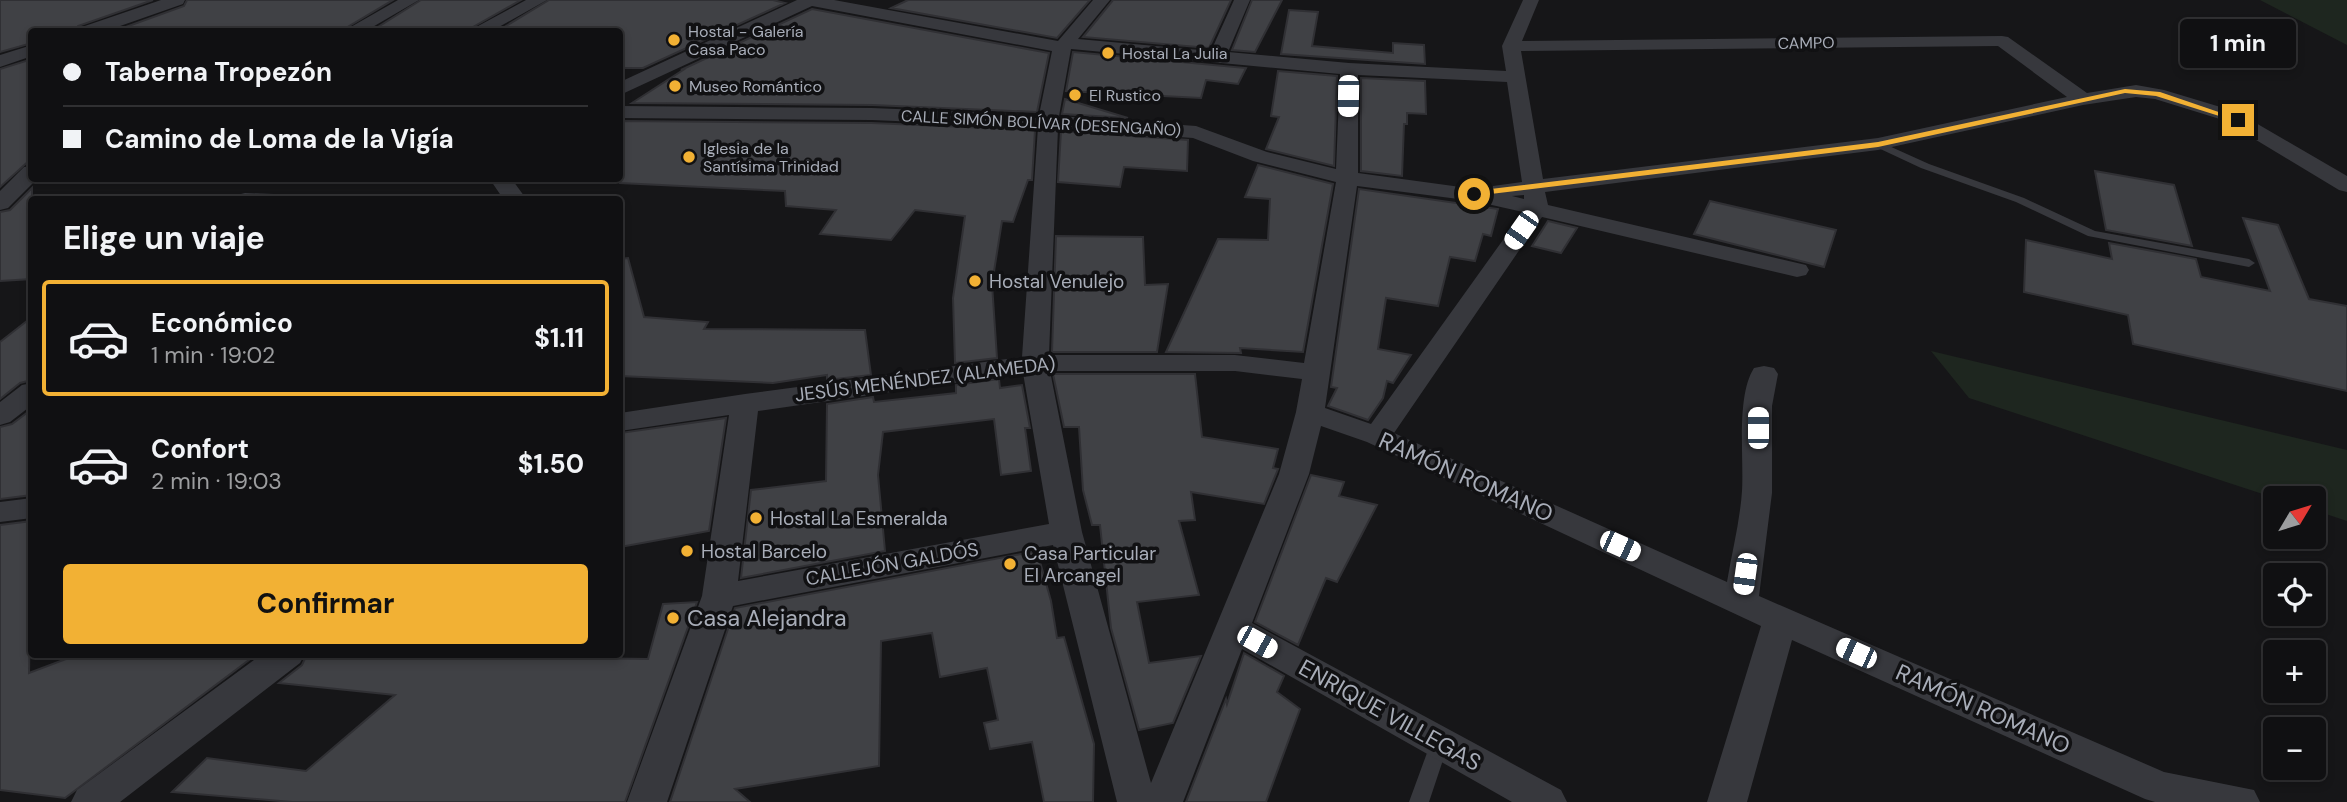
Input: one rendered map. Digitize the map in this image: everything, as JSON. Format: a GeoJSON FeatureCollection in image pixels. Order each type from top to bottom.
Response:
{"type":"FeatureCollection","features":[{"type":"Feature","properties":{"kind":"street"},"geometry":{"type":"LineString","coordinates":[[96,28],[177,0]]}},
{"type":"Feature","properties":{"kind":"street"},"geometry":{"type":"LineString","coordinates":[[358,28],[411,0]]}},
{"type":"Feature","properties":{"kind":"street"},"geometry":{"type":"LineString","coordinates":[[483,28],[539,0]]}},
{"type":"Feature","properties":{"kind":"street"},"geometry":{"type":"LineString","coordinates":[[623,87],[809,0],[1063,45],[1218,55],[1349,69],[1517,76]]}},
{"type":"Feature","properties":{"kind":"street"},"geometry":{"type":"LineString","coordinates":[[1102,0],[1063,45],[1048,121],[1035,363],[1066,532],[1137,802]]}},
{"type":"Feature","properties":{"kind":"street"},"geometry":{"type":"LineString","coordinates":[[1218,55],[1242,0]]}},
{"type":"Feature","properties":{"kind":"street"},"geometry":{"type":"LineString","coordinates":[[1377,436],[1534,198],[1511,46],[1531,0]]}},
{"type":"Feature","properties":{"kind":"street","name":"CAMPO"},"geometry":{"type":"LineString","coordinates":[[1511,46],[2002,41],[2083,99]]}},
{"type":"Feature","properties":{"kind":"street"},"geometry":{"type":"LineString","coordinates":[[2,59],[28,51]]}},
{"type":"Feature","properties":{"kind":"street"},"geometry":{"type":"LineString","coordinates":[[2,59],[28,60]]}},
{"type":"Feature","properties":{"kind":"street"},"geometry":{"type":"LineString","coordinates":[[1163,802],[1294,474],[1310,412],[1347,178],[1349,69]]}},
{"type":"Feature","properties":{"kind":"street"},"geometry":{"type":"LineString","coordinates":[[623,74],[645,75]]}},
{"type":"Feature","properties":{"kind":"street"},"geometry":{"type":"LineString","coordinates":[[1534,198],[1878,144],[2125,91],[2147,92],[2231,116],[2347,185]]}},
{"type":"Feature","properties":{"kind":"street","name":"CALLE SIMÓN BOLÍVAR (DESENGAÑO)"},"geometry":{"type":"LineString","coordinates":[[623,112],[872,114],[1048,121],[1196,132],[1260,157],[1347,178],[1474,194],[1534,198],[1797,270]]}},
{"type":"Feature","properties":{"kind":"street"},"geometry":{"type":"LineString","coordinates":[[0,203],[28,176]]}},
{"type":"Feature","properties":{"kind":"street"},"geometry":{"type":"LineString","coordinates":[[275,196],[289,182]]}},
{"type":"Feature","properties":{"kind":"street"},"geometry":{"type":"LineString","coordinates":[[501,182],[513,196]]}},
{"type":"Feature","properties":{"kind":"street"},"geometry":{"type":"LineString","coordinates":[[0,203],[28,203]]}},
{"type":"Feature","properties":{"kind":"street","name":"JESÚS MENÉNDEZ (ALAMEDA)"},"geometry":{"type":"LineString","coordinates":[[623,422],[745,402],[1035,363],[1235,363],[1315,373]]}},
{"type":"Feature","properties":{"kind":"street"},"geometry":{"type":"LineString","coordinates":[[1741,601],[1757,493],[1758,406],[1763,374]]}},
{"type":"Feature","properties":{"kind":"street"},"geometry":{"type":"LineString","coordinates":[[0,416],[22,396]]}},
{"type":"Feature","properties":{"kind":"street"},"geometry":{"type":"LineString","coordinates":[[647,802],[719,596],[745,402]]}},
{"type":"Feature","properties":{"kind":"street","name":"RAMÓN ROMANO"},"geometry":{"type":"LineString","coordinates":[[1310,412],[1377,436],[1780,620],[2159,787],[2240,802]]}},
{"type":"Feature","properties":{"kind":"street"},"geometry":{"type":"LineString","coordinates":[[0,512],[28,508]]}},
{"type":"Feature","properties":{"kind":"street","name":"CALLEJÓN GALDÓS"},"geometry":{"type":"LineString","coordinates":[[719,596],[1066,532]]}},
{"type":"Feature","properties":{"kind":"street"},"geometry":{"type":"LineString","coordinates":[[1727,802],[1780,620]]}},
{"type":"Feature","properties":{"kind":"street","name":"ENRIQUE VILLEGAS"},"geometry":{"type":"LineString","coordinates":[[1234,629],[1547,802]]}},
{"type":"Feature","properties":{"kind":"street"},"geometry":{"type":"LineString","coordinates":[[91,802],[283,658]]}},
{"type":"Feature","properties":{"kind":"lane"},"geometry":{"type":"LineString","coordinates":[[1878,144],[1925,166],[2020,200],[2092,234],[2249,263]]}},
{"type":"Feature","properties":{"kind":"lane"},"geometry":{"type":"LineString","coordinates":[[1419,802],[1440,742]]}},
{"type":"Feature","properties":{"kind":"shaded area"},"geometry":{"type":"Polygon","coordinates":[[[2260,0],[2347,0],[2347,45],[2260,0]]]}},
{"type":"Feature","properties":{"kind":"shaded area"},"geometry":{"type":"Polygon","coordinates":[[[1931,351],[2347,450],[2347,521],[2326,514],[2326,486],[2263,486],[2263,494],[1969,398],[1931,351]]]}},
{"type":"Feature","properties":{"kind":"building"},"geometry":{"type":"Polygon","coordinates":[[[0,0],[153,0],[77,28],[28,28],[28,44],[0,52],[0,0]]]}},
{"type":"Feature","properties":{"kind":"building"},"geometry":{"type":"Polygon","coordinates":[[[187,0],[393,0],[346,28],[123,28],[184,6],[187,0]]]}},
{"type":"Feature","properties":{"kind":"building"},"geometry":{"type":"Polygon","coordinates":[[[421,0],[521,0],[471,28],[376,28],[421,0]]]}},
{"type":"Feature","properties":{"kind":"building"},"geometry":{"type":"Polygon","coordinates":[[[549,0],[773,0],[785,3],[643,68],[623,68],[623,28],[503,28],[549,0]]]}},
{"type":"Feature","properties":{"kind":"building"},"geometry":{"type":"Polygon","coordinates":[[[908,0],[1090,0],[1057,38],[891,8],[908,0]]]}},
{"type":"Feature","properties":{"kind":"building"},"geometry":{"type":"Polygon","coordinates":[[[1113,0],[1231,0],[1209,48],[1083,37],[1113,0]]]}},
{"type":"Feature","properties":{"kind":"building"},"geometry":{"type":"Polygon","coordinates":[[[1252,0],[1282,0],[1255,52],[1232,50],[1252,0]]]}},
{"type":"Feature","properties":{"kind":"building"},"geometry":{"type":"Polygon","coordinates":[[[812,9],[1049,53],[1037,112],[872,105],[632,103],[681,70],[812,9]]]}},
{"type":"Feature","properties":{"kind":"building"},"geometry":{"type":"Polygon","coordinates":[[[1289,10],[1318,12],[1312,46],[1393,53],[1393,43],[1424,45],[1425,64],[1281,54],[1289,10]]]}},
{"type":"Feature","properties":{"kind":"building"},"geometry":{"type":"Polygon","coordinates":[[[1073,52],[1246,68],[1238,84],[1206,80],[1201,98],[1066,91],[1073,52]]]}},
{"type":"Feature","properties":{"kind":"building"},"geometry":{"type":"Polygon","coordinates":[[[28,60],[28,162],[0,187],[0,69],[28,60]]]}},
{"type":"Feature","properties":{"kind":"building"},"geometry":{"type":"Polygon","coordinates":[[[1278,71],[1337,76],[1334,166],[1266,149],[1279,117],[1271,116],[1278,71]]]}},
{"type":"Feature","properties":{"kind":"building"},"geometry":{"type":"Polygon","coordinates":[[[1361,78],[1425,81],[1426,114],[1407,113],[1407,124],[1404,124],[1402,176],[1361,171],[1361,78]]]}},
{"type":"Feature","properties":{"kind":"building"},"geometry":{"type":"Polygon","coordinates":[[[1065,99],[1128,118],[1062,114],[1065,99]]]}},
{"type":"Feature","properties":{"kind":"building"},"geometry":{"type":"Polygon","coordinates":[[[623,121],[872,123],[1035,130],[1032,180],[1028,180],[1013,222],[1002,221],[992,284],[997,358],[955,363],[953,298],[965,216],[915,210],[891,240],[820,234],[836,210],[786,206],[785,191],[620,183],[623,182],[623,121]]]}},
{"type":"Feature","properties":{"kind":"building"},"geometry":{"type":"Polygon","coordinates":[[[1061,131],[1188,140],[1187,171],[1124,167],[1120,187],[1058,182],[1061,131]]]}},
{"type":"Feature","properties":{"kind":"building"},"geometry":{"type":"Polygon","coordinates":[[[1258,165],[1333,184],[1303,352],[1240,348],[1241,353],[1166,352],[1218,239],[1268,240],[1270,199],[1245,197],[1258,165]]]}},
{"type":"Feature","properties":{"kind":"building"},"geometry":{"type":"Polygon","coordinates":[[[2095,171],[2174,185],[2192,246],[2106,230],[2095,171]]]}},
{"type":"Feature","properties":{"kind":"building"},"geometry":{"type":"Polygon","coordinates":[[[32,188],[32,196],[28,196],[28,279],[0,281],[0,212],[10,210],[32,188]]]}},
{"type":"Feature","properties":{"kind":"building"},"geometry":{"type":"Polygon","coordinates":[[[1359,189],[1498,209],[1491,236],[1483,234],[1475,261],[1450,257],[1438,306],[1386,298],[1378,349],[1411,355],[1393,383],[1387,381],[1383,398],[1368,420],[1328,406],[1337,388],[1331,387],[1359,189]]]}},
{"type":"Feature","properties":{"kind":"building"},"geometry":{"type":"Polygon","coordinates":[[[1710,201],[1836,230],[1824,267],[1694,234],[1710,201]]]}},
{"type":"Feature","properties":{"kind":"building"},"geometry":{"type":"Polygon","coordinates":[[[2243,218],[2278,225],[2309,299],[2347,306],[2347,391],[2133,344],[2128,315],[2024,292],[2026,240],[2112,259],[2109,243],[2196,259],[2201,277],[2270,291],[2243,218]]]}},
{"type":"Feature","properties":{"kind":"building"},"geometry":{"type":"Polygon","coordinates":[[[1548,221],[1577,228],[1561,253],[1532,246],[1548,221]]]}},
{"type":"Feature","properties":{"kind":"building"},"geometry":{"type":"Polygon","coordinates":[[[1056,236],[1143,237],[1145,285],[1168,284],[1157,352],[1052,352],[1056,236]]]}},
{"type":"Feature","properties":{"kind":"building"},"geometry":{"type":"Polygon","coordinates":[[[628,258],[644,317],[708,322],[704,329],[865,330],[871,375],[827,380],[827,375],[773,383],[623,376],[623,259],[628,258]]]}},
{"type":"Feature","properties":{"kind":"building"},"geometry":{"type":"Polygon","coordinates":[[[28,320],[28,381],[20,383],[0,399],[0,342],[28,320]]]}},
{"type":"Feature","properties":{"kind":"building"},"geometry":{"type":"Polygon","coordinates":[[[1053,374],[1195,374],[1202,437],[1278,449],[1273,468],[1278,469],[1264,504],[1191,492],[1195,520],[1179,521],[1199,595],[1137,602],[1149,663],[1201,656],[1173,723],[1139,730],[1111,628],[1100,525],[1092,525],[1083,490],[1079,427],[1064,427],[1053,374]]]}},
{"type":"Feature","properties":{"kind":"building"},"geometry":{"type":"Polygon","coordinates":[[[999,379],[1000,388],[1022,385],[1030,428],[1025,428],[1031,471],[1001,475],[994,419],[883,432],[878,475],[885,551],[741,578],[751,490],[826,481],[827,404],[873,397],[874,402],[956,393],[956,385],[999,379]]]}},
{"type":"Feature","properties":{"kind":"building"},"geometry":{"type":"Polygon","coordinates":[[[28,412],[28,496],[0,499],[0,427],[12,424],[28,412]]]}},
{"type":"Feature","properties":{"kind":"building"},"geometry":{"type":"Polygon","coordinates":[[[726,418],[709,531],[623,546],[623,433],[726,418]]]}},
{"type":"Feature","properties":{"kind":"building"},"geometry":{"type":"Polygon","coordinates":[[[1311,475],[1344,482],[1339,496],[1377,505],[1337,582],[1326,578],[1298,645],[1255,622],[1311,475]]]}},
{"type":"Feature","properties":{"kind":"building"},"geometry":{"type":"Polygon","coordinates":[[[28,522],[29,673],[68,658],[252,658],[65,798],[0,790],[0,525],[28,522]]]}},
{"type":"Feature","properties":{"kind":"building"},"geometry":{"type":"Polygon","coordinates":[[[1037,551],[1051,601],[1057,638],[1064,637],[1094,744],[1093,802],[1044,802],[1032,742],[990,749],[984,723],[998,720],[987,668],[940,677],[932,633],[881,641],[879,766],[735,789],[750,802],[670,802],[735,608],[1037,551]]]}},
{"type":"Feature","properties":{"kind":"building"},"geometry":{"type":"Polygon","coordinates":[[[697,602],[625,802],[292,802],[172,792],[207,758],[306,771],[395,695],[279,683],[302,665],[305,658],[648,659],[663,604],[697,602]]]}},
{"type":"Feature","properties":{"kind":"building"},"geometry":{"type":"Polygon","coordinates":[[[1244,653],[1284,676],[1277,692],[1300,709],[1266,802],[1186,802],[1226,699],[1227,704],[1244,653]]]}},
{"type":"Feature","properties":{"kind":"place","name":"Hostal - Galería Casa Paco"},"geometry":{"type":"Point","coordinates":[674,40]}},
{"type":"Feature","properties":{"kind":"place","name":"Hostal La Julia"},"geometry":{"type":"Point","coordinates":[1108,53]}},
{"type":"Feature","properties":{"kind":"place","name":"Museo Romántico"},"geometry":{"type":"Point","coordinates":[675,86]}},
{"type":"Feature","properties":{"kind":"place","name":"El Rustico"},"geometry":{"type":"Point","coordinates":[1075,95]}},
{"type":"Feature","properties":{"kind":"place","name":"Iglesia de la Santísima Trinidad"},"geometry":{"type":"Point","coordinates":[689,157]}},
{"type":"Feature","properties":{"kind":"place","name":"Hostal Venulejo"},"geometry":{"type":"Point","coordinates":[975,281]}},
{"type":"Feature","properties":{"kind":"place","name":"Hostal La Esmeralda"},"geometry":{"type":"Point","coordinates":[756,518]}},
{"type":"Feature","properties":{"kind":"place","name":"Hostal Barcelo"},"geometry":{"type":"Point","coordinates":[687,551]}},
{"type":"Feature","properties":{"kind":"place","name":"Casa Particular El Arcangel"},"geometry":{"type":"Point","coordinates":[1010,564]}},
{"type":"Feature","properties":{"kind":"place","name":"Casa Alejandra"},"geometry":{"type":"Point","coordinates":[673,618]}},
{"type":"Feature","properties":{"kind":"route"},"geometry":{"type":"LineString","coordinates":[[1474,194],[1878,144],[2125,91],[2157,94],[2238,120]]}}]}
